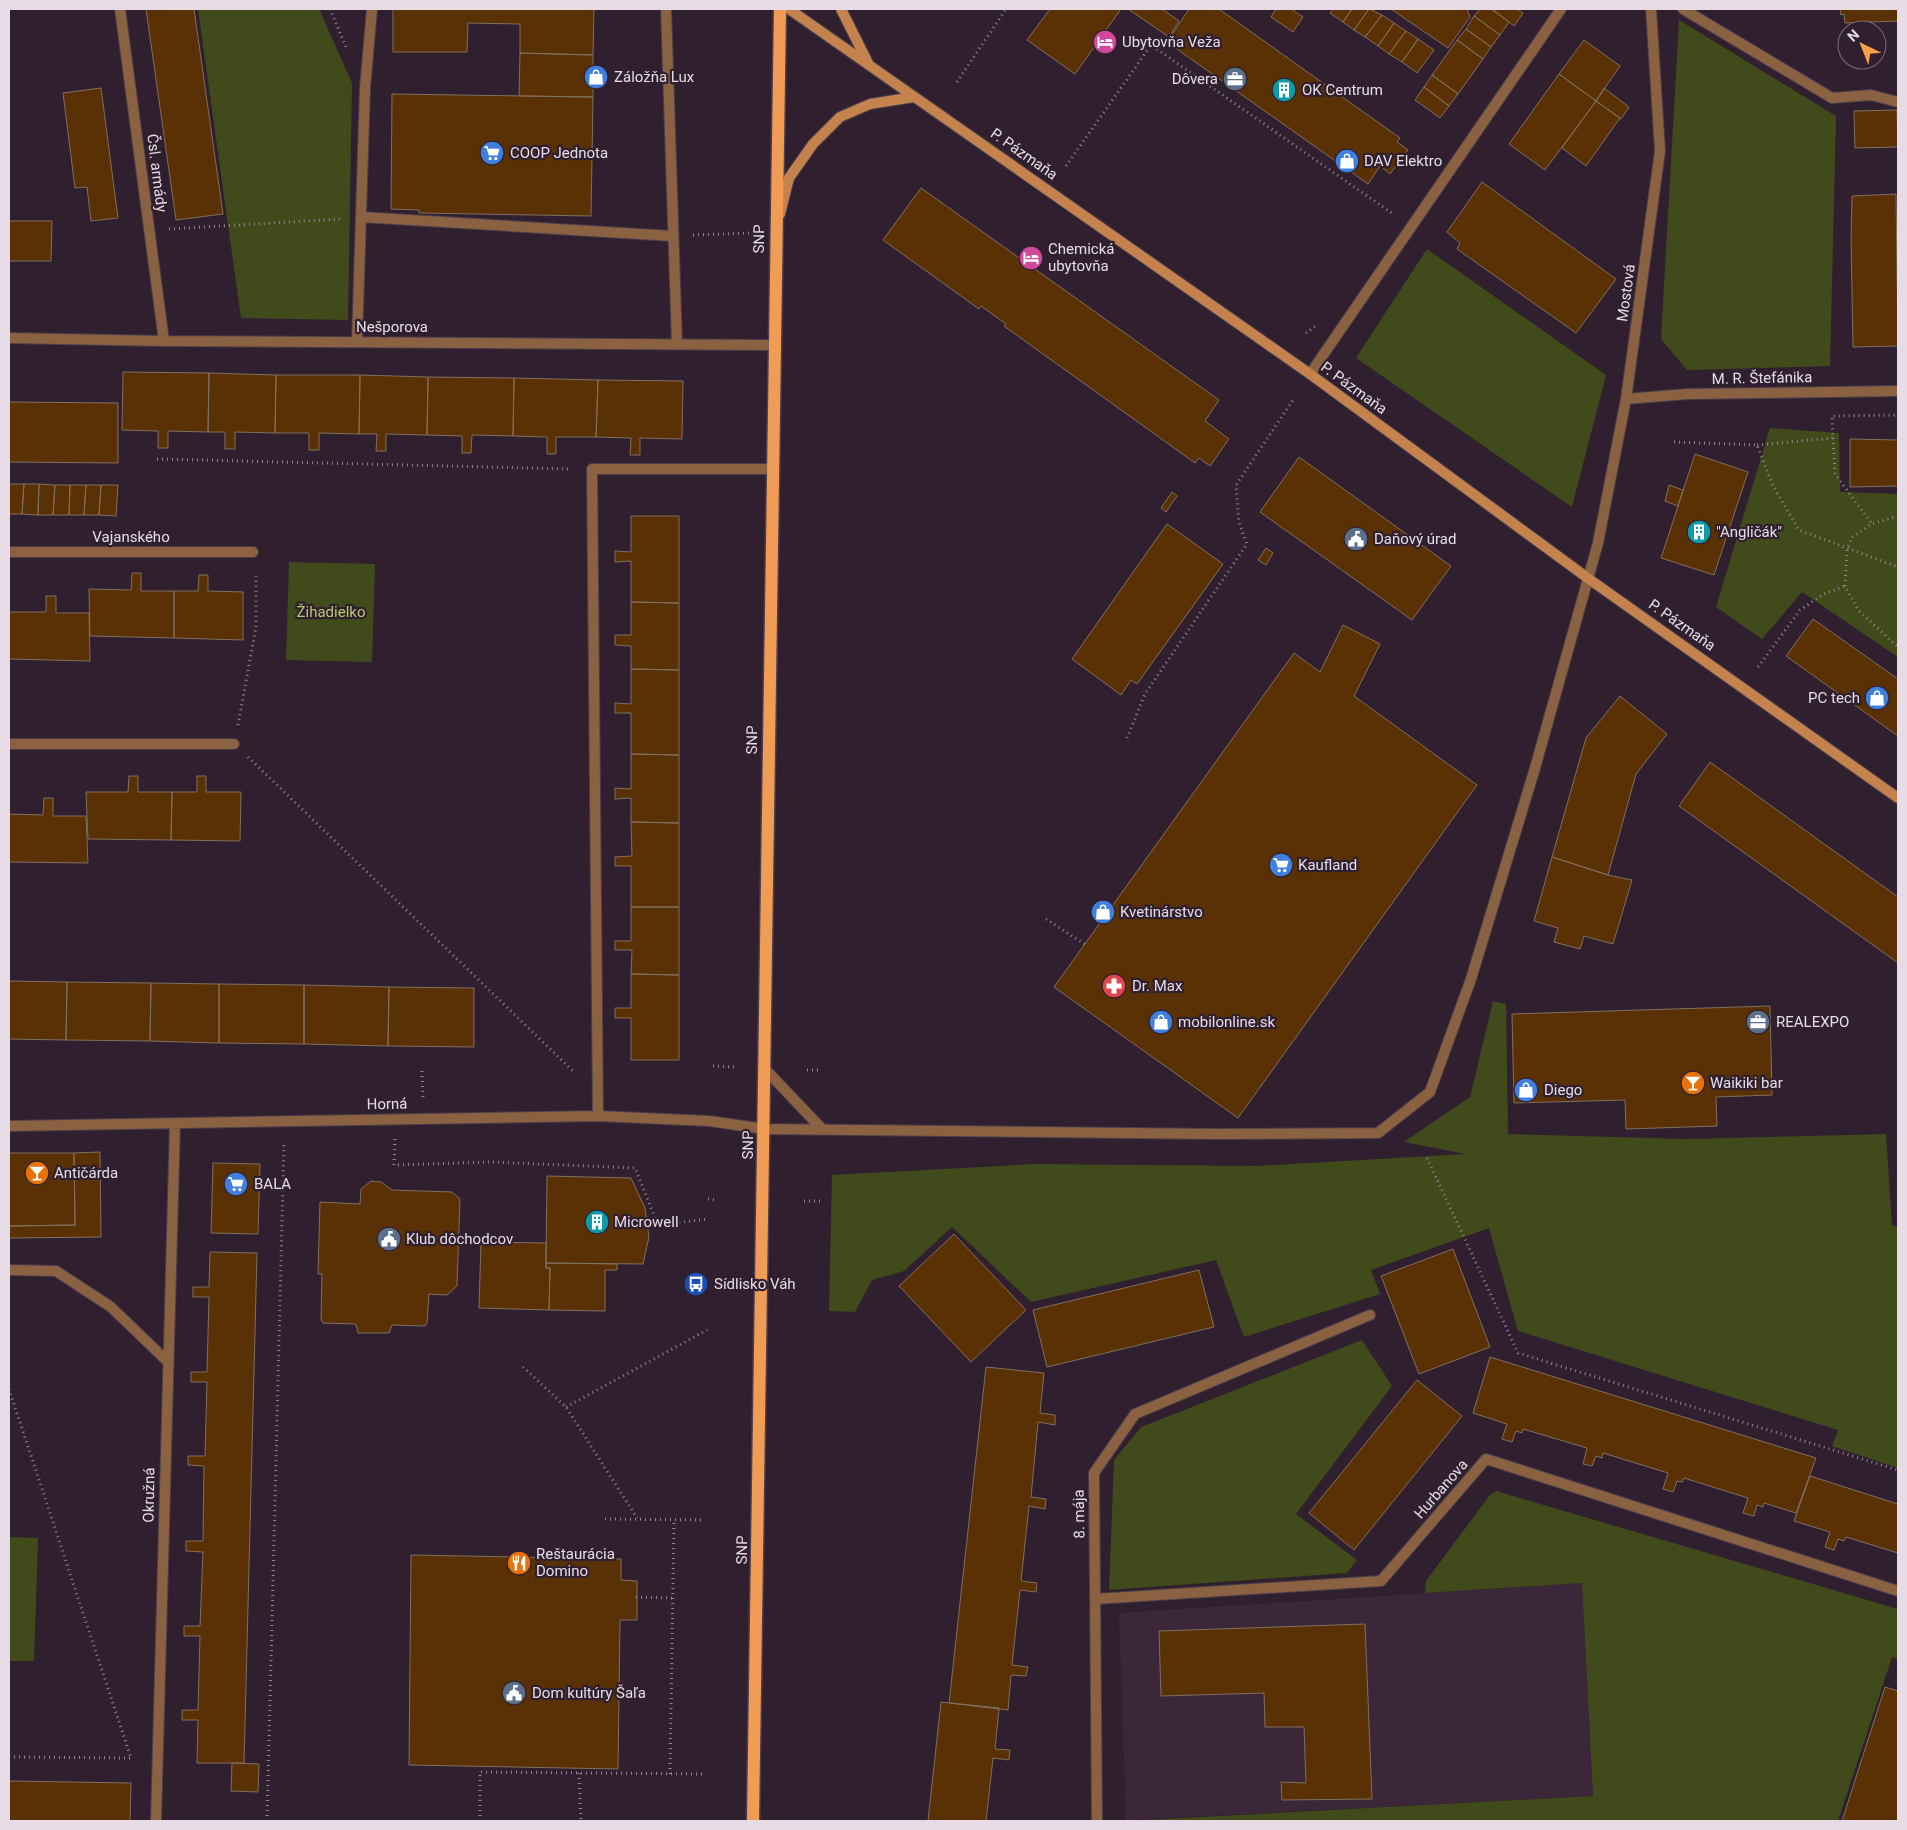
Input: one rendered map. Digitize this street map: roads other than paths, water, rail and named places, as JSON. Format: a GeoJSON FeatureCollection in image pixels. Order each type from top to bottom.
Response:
{"type":"FeatureCollection","features":[{"type":"Feature","properties":{"kind":"main road","name":"SNP"},"geometry":{"type":"LineString","coordinates":[[753,1821],[765,1128],[764,1068],[775,233],[780,9]]}},
{"type":"Feature","properties":{"kind":"main road","name":"P. Pázmaňa"},"geometry":{"type":"LineString","coordinates":[[789,9],[1026,173],[1310,374],[1589,579],[1898,798]]}},
{"type":"Feature","properties":{"kind":"main road"},"geometry":{"type":"LineString","coordinates":[[841,9],[870,66]]}},
{"type":"Feature","properties":{"kind":"main road"},"geometry":{"type":"LineString","coordinates":[[775,233],[789,178],[813,144],[826,130],[840,117],[870,104],[914,97]]}},
{"type":"Feature","properties":{"kind":"street","name":"Čsl. armády"},"geometry":{"type":"LineString","coordinates":[[120,9],[164,341]]}},
{"type":"Feature","properties":{"kind":"street"},"geometry":{"type":"LineString","coordinates":[[357,342],[364,88],[372,9]]}},
{"type":"Feature","properties":{"kind":"street"},"geometry":{"type":"LineString","coordinates":[[666,9],[677,344]]}},
{"type":"Feature","properties":{"kind":"street"},"geometry":{"type":"LineString","coordinates":[[1310,374],[1561,9]]}},
{"type":"Feature","properties":{"kind":"street","name":"Mostová"},"geometry":{"type":"LineString","coordinates":[[822,1129],[1216,1134],[1378,1133],[1430,1092],[1473,970],[1535,768],[1598,543],[1626,398],[1660,151],[1651,9]]}},
{"type":"Feature","properties":{"kind":"street"},"geometry":{"type":"LineString","coordinates":[[1683,9],[1832,98],[1871,95],[1898,102]]}},
{"type":"Feature","properties":{"kind":"street"},"geometry":{"type":"LineString","coordinates":[[360,218],[672,236]]}},
{"type":"Feature","properties":{"kind":"street","name":"Nešporova"},"geometry":{"type":"LineString","coordinates":[[9,338],[164,341],[774,345]]}},
{"type":"Feature","properties":{"kind":"street","name":"M. R. Štefánika"},"geometry":{"type":"LineString","coordinates":[[1626,398],[1687,394],[1898,391]]}},
{"type":"Feature","properties":{"kind":"street"},"geometry":{"type":"LineString","coordinates":[[598,1116],[592,469],[772,469]]}},
{"type":"Feature","properties":{"kind":"street","name":"Vajanského"},"geometry":{"type":"LineString","coordinates":[[9,552],[253,552]]}},
{"type":"Feature","properties":{"kind":"street"},"geometry":{"type":"LineString","coordinates":[[9,744],[234,744]]}},
{"type":"Feature","properties":{"kind":"street"},"geometry":{"type":"LineString","coordinates":[[764,1068],[822,1129]]}},
{"type":"Feature","properties":{"kind":"street","name":"Horná"},"geometry":{"type":"LineString","coordinates":[[9,1126],[598,1116],[709,1121],[765,1128],[822,1129]]}},
{"type":"Feature","properties":{"kind":"street","name":"Okružná"},"geometry":{"type":"LineString","coordinates":[[156,1821],[175,1123]]}},
{"type":"Feature","properties":{"kind":"street"},"geometry":{"type":"LineString","coordinates":[[9,1270],[56,1271],[111,1307],[168,1361]]}},
{"type":"Feature","properties":{"kind":"street","name":"8. mája"},"geometry":{"type":"LineString","coordinates":[[1097,1821],[1094,1473],[1135,1414],[1370,1315]]}},
{"type":"Feature","properties":{"kind":"street","name":"Hurbanova"},"geometry":{"type":"LineString","coordinates":[[1095,1599],[1381,1582],[1486,1459],[1898,1591]]}},
{"type":"Feature","properties":{"kind":"place","name":"Ubytovňa Veža"},"geometry":{"type":"Point","coordinates":[1105,42]}},
{"type":"Feature","properties":{"kind":"place","name":"Záložňa Lux"},"geometry":{"type":"Point","coordinates":[596,77]}},
{"type":"Feature","properties":{"kind":"place","name":"Dôvera"},"geometry":{"type":"Point","coordinates":[1235,79]}},
{"type":"Feature","properties":{"kind":"place","name":"OK Centrum"},"geometry":{"type":"Point","coordinates":[1284,90]}},
{"type":"Feature","properties":{"kind":"place","name":"COOP Jednota"},"geometry":{"type":"Point","coordinates":[492,153]}},
{"type":"Feature","properties":{"kind":"place","name":"DAV Elektro"},"geometry":{"type":"Point","coordinates":[1347,161]}},
{"type":"Feature","properties":{"kind":"place","name":"Chemická ubytovňa"},"geometry":{"type":"Point","coordinates":[1031,258]}},
{"type":"Feature","properties":{"kind":"place","name":"\"Angličák\""},"geometry":{"type":"Point","coordinates":[1699,532]}},
{"type":"Feature","properties":{"kind":"place","name":"Daňový úrad"},"geometry":{"type":"Point","coordinates":[1356,539]}},
{"type":"Feature","properties":{"kind":"place","name":"PC tech"},"geometry":{"type":"Point","coordinates":[1877,698]}},
{"type":"Feature","properties":{"kind":"place","name":"Kaufland"},"geometry":{"type":"Point","coordinates":[1281,865]}},
{"type":"Feature","properties":{"kind":"place","name":"Kvetinárstvo"},"geometry":{"type":"Point","coordinates":[1103,912]}},
{"type":"Feature","properties":{"kind":"place","name":"Dr. Max"},"geometry":{"type":"Point","coordinates":[1114,986]}},
{"type":"Feature","properties":{"kind":"place","name":"mobilonline.sk"},"geometry":{"type":"Point","coordinates":[1161,1022]}},
{"type":"Feature","properties":{"kind":"place","name":"REALEXPO"},"geometry":{"type":"Point","coordinates":[1758,1022]}},
{"type":"Feature","properties":{"kind":"place","name":"Waikiki bar"},"geometry":{"type":"Point","coordinates":[1693,1083]}},
{"type":"Feature","properties":{"kind":"place","name":"Diego"},"geometry":{"type":"Point","coordinates":[1526,1090]}},
{"type":"Feature","properties":{"kind":"place","name":"Antičárda"},"geometry":{"type":"Point","coordinates":[37,1173]}},
{"type":"Feature","properties":{"kind":"place","name":"BALA"},"geometry":{"type":"Point","coordinates":[236,1184]}},
{"type":"Feature","properties":{"kind":"place","name":"Microwell"},"geometry":{"type":"Point","coordinates":[597,1222]}},
{"type":"Feature","properties":{"kind":"place","name":"Klub dôchodcov"},"geometry":{"type":"Point","coordinates":[389,1239]}},
{"type":"Feature","properties":{"kind":"place","name":"Sídlisko Váh"},"geometry":{"type":"Point","coordinates":[696,1284]}},
{"type":"Feature","properties":{"kind":"place","name":"Reštaurácia Domino"},"geometry":{"type":"Point","coordinates":[519,1563]}},
{"type":"Feature","properties":{"kind":"place","name":"Dom kultúry Šaľa"},"geometry":{"type":"Point","coordinates":[514,1693]}},
{"type":"Feature","properties":{"kind":"park label","name":"Žihadielko"},"geometry":{"type":"Point","coordinates":[331,612]}}]}
